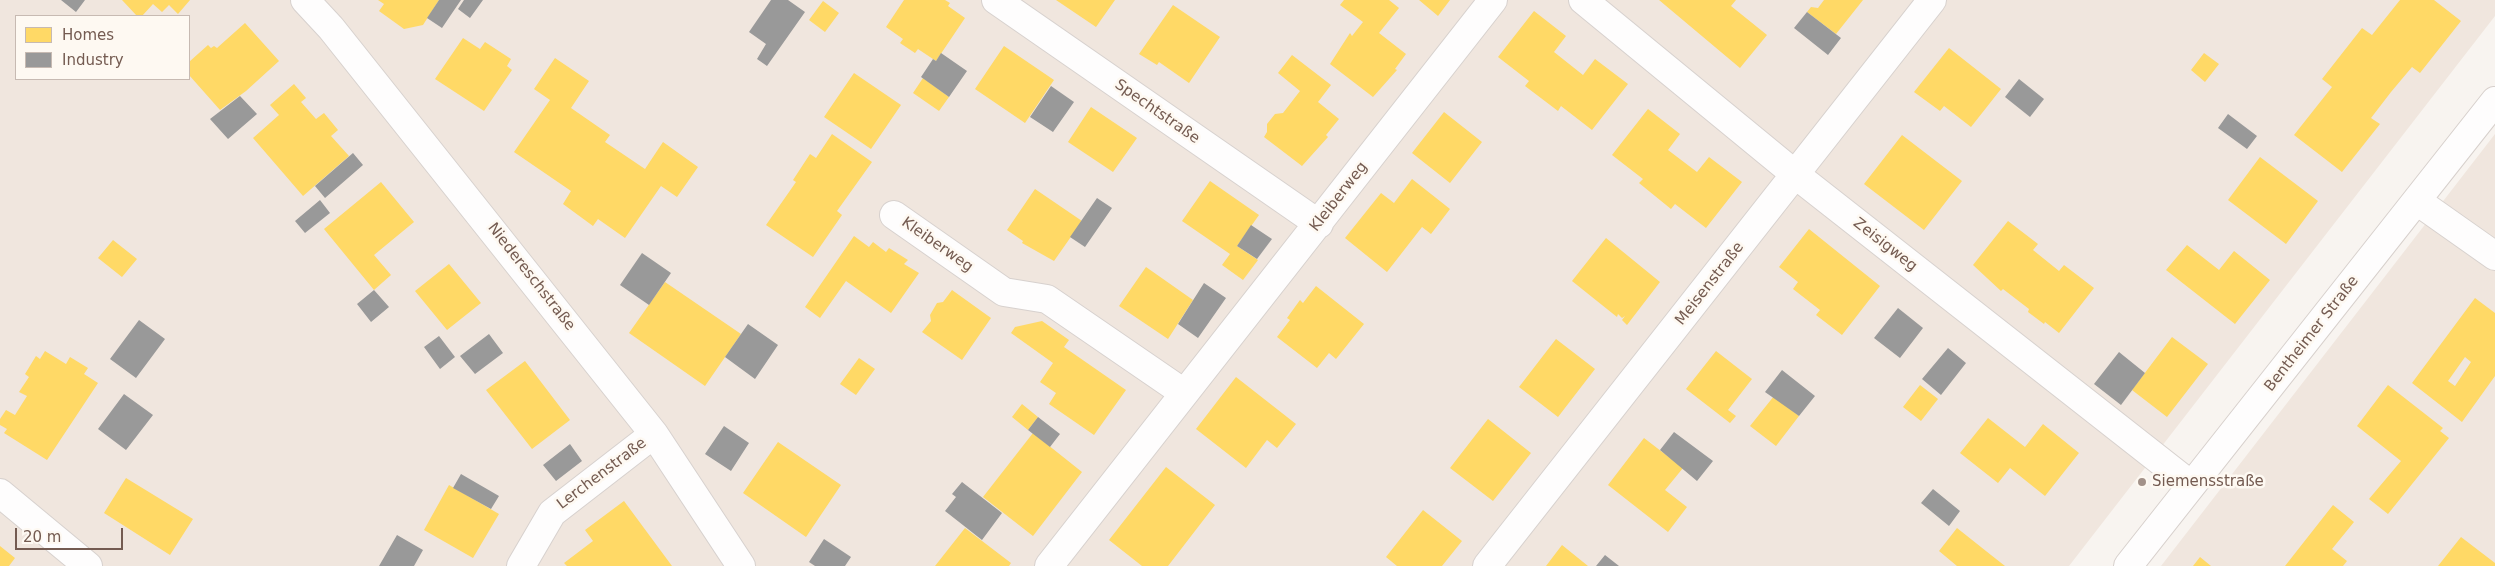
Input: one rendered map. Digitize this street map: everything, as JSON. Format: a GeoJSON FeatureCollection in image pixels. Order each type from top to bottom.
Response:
{"type":"FeatureCollection","features":[{"type":"Feature","properties":{"kind":"street","name":"Niedereschstraße"},"geometry":{"type":"LineString","coordinates":[[305,0],[331,28],[481,214],[654,434],[741,566]]}},
{"type":"Feature","properties":{"kind":"street","name":"Spechtstraße"},"geometry":{"type":"LineString","coordinates":[[996,0],[1319,224]]}},
{"type":"Feature","properties":{"kind":"street","name":"Kleiberweg"},"geometry":{"type":"LineString","coordinates":[[1049,566],[1493,0]]}},
{"type":"Feature","properties":{"kind":"street","name":"Zeisigweg"},"geometry":{"type":"LineString","coordinates":[[1582,0],[1796,175],[2192,486]]}},
{"type":"Feature","properties":{"kind":"street","name":"Meisenstraße"},"geometry":{"type":"LineString","coordinates":[[1487,566],[1932,0]]}},
{"type":"Feature","properties":{"kind":"street","name":"Bentheimer Straße"},"geometry":{"type":"LineString","coordinates":[[2128,566],[2495,101]]}},
{"type":"Feature","properties":{"kind":"street"},"geometry":{"type":"LineString","coordinates":[[2417,201],[2495,256]]}},
{"type":"Feature","properties":{"kind":"street","name":"Kleiberweg"},"geometry":{"type":"LineString","coordinates":[[894,215],[1004,292],[1047,299],[1184,393]]}},
{"type":"Feature","properties":{"kind":"street","name":"Lerchenstraße"},"geometry":{"type":"LineString","coordinates":[[521,566],[552,512],[654,434]]}},
{"type":"Feature","properties":{"kind":"street"},"geometry":{"type":"LineString","coordinates":[[0,493],[88,566]]}},
{"type":"Feature","properties":{"kind":"shaded area"},"geometry":{"type":"Polygon","coordinates":[[[0,0],[2495,0],[2495,16],[2069,566],[0,566],[0,0]]]}},
{"type":"Feature","properties":{"kind":"shaded area"},"geometry":{"type":"Polygon","coordinates":[[[2495,134],[2495,566],[2161,566],[2495,134]]]}},
{"type":"Feature","properties":{"kind":"building: Homes"},"geometry":{"type":"Polygon","coordinates":[[[122,0],[190,0],[178,14],[169,5],[162,12],[153,4],[143,15],[136,15],[122,0]]]}},
{"type":"Feature","properties":{"kind":"building: Homes"},"geometry":{"type":"Polygon","coordinates":[[[378,0],[439,0],[423,25],[404,29],[379,11],[384,4],[378,0]]]}},
{"type":"Feature","properties":{"kind":"building: Homes"},"geometry":{"type":"Polygon","coordinates":[[[904,0],[945,0],[950,3],[948,6],[965,18],[936,61],[918,49],[915,53],[900,43],[903,39],[886,27],[904,0]]]}},
{"type":"Feature","properties":{"kind":"building: Homes"},"geometry":{"type":"Polygon","coordinates":[[[1056,0],[1115,0],[1096,27],[1056,0]]]}},
{"type":"Feature","properties":{"kind":"building: Homes"},"geometry":{"type":"Polygon","coordinates":[[[1344,0],[1389,0],[1399,8],[1379,33],[1406,54],[1395,69],[1397,70],[1373,97],[1330,64],[1350,33],[1352,36],[1363,22],[1340,5],[1344,0]]]}},
{"type":"Feature","properties":{"kind":"building: Homes"},"geometry":{"type":"Polygon","coordinates":[[[1419,0],[1450,0],[1438,16],[1419,0]]]}},
{"type":"Feature","properties":{"kind":"building: Homes"},"geometry":{"type":"Polygon","coordinates":[[[1659,0],[1736,0],[1731,6],[1767,35],[1740,68],[1659,0]]]}},
{"type":"Feature","properties":{"kind":"building: Homes"},"geometry":{"type":"Polygon","coordinates":[[[1824,0],[1863,0],[1836,34],[1807,12],[1811,7],[1818,8],[1824,0]]]}},
{"type":"Feature","properties":{"kind":"building: Homes"},"geometry":{"type":"Polygon","coordinates":[[[2400,0],[2434,0],[2461,21],[2420,73],[2412,67],[2391,92],[2371,118],[2380,124],[2342,172],[2294,135],[2332,87],[2322,79],[2362,28],[2372,35],[2400,0]]]}},
{"type":"Feature","properties":{"kind":"building: Homes"},"geometry":{"type":"Polygon","coordinates":[[[823,1],[839,13],[825,32],[809,20],[823,1]]]}},
{"type":"Feature","properties":{"kind":"building: Homes"},"geometry":{"type":"Polygon","coordinates":[[[1173,5],[1220,37],[1189,83],[1159,62],[1157,65],[1139,54],[1173,5]]]}},
{"type":"Feature","properties":{"kind":"building: Homes"},"geometry":{"type":"Polygon","coordinates":[[[1534,11],[1566,36],[1554,52],[1583,75],[1595,59],[1628,84],[1592,130],[1561,106],[1558,111],[1525,86],[1529,81],[1498,57],[1534,11]]]}},
{"type":"Feature","properties":{"kind":"building: Homes"},"geometry":{"type":"Polygon","coordinates":[[[245,23],[279,61],[246,91],[220,110],[190,76],[190,61],[208,45],[211,48],[214,46],[217,48],[245,23]]]}},
{"type":"Feature","properties":{"kind":"building: Homes"},"geometry":{"type":"Polygon","coordinates":[[[463,38],[480,49],[485,42],[511,59],[507,66],[512,70],[484,111],[435,79],[463,38]]]}},
{"type":"Feature","properties":{"kind":"building: Homes"},"geometry":{"type":"Polygon","coordinates":[[[1004,46],[1054,80],[1025,123],[975,89],[1004,46]]]}},
{"type":"Feature","properties":{"kind":"building: Homes"},"geometry":{"type":"Polygon","coordinates":[[[1949,48],[2001,89],[1971,127],[1944,106],[1940,111],[1914,92],[1949,48]]]}},
{"type":"Feature","properties":{"kind":"building: Homes"},"geometry":{"type":"Polygon","coordinates":[[[2204,53],[2219,64],[2205,82],[2191,70],[2204,53]]]}},
{"type":"Feature","properties":{"kind":"building: Homes"},"geometry":{"type":"Polygon","coordinates":[[[1292,55],[1331,85],[1318,102],[1339,119],[1326,135],[1328,137],[1302,166],[1264,137],[1267,132],[1267,124],[1275,114],[1283,113],[1300,91],[1278,73],[1292,55]]]}},
{"type":"Feature","properties":{"kind":"building: Homes"},"geometry":{"type":"Polygon","coordinates":[[[555,58],[589,81],[571,108],[610,135],[605,142],[645,169],[663,142],[698,167],[677,197],[661,186],[625,238],[598,219],[593,226],[563,204],[571,191],[514,152],[550,100],[534,89],[555,58]]]}},
{"type":"Feature","properties":{"kind":"building: Homes"},"geometry":{"type":"Polygon","coordinates":[[[854,73],[901,105],[871,149],[824,117],[854,73]]]}},
{"type":"Feature","properties":{"kind":"building: Homes"},"geometry":{"type":"Polygon","coordinates":[[[923,78],[949,97],[939,111],[913,93],[923,78]]]}},
{"type":"Feature","properties":{"kind":"building: Homes"},"geometry":{"type":"Polygon","coordinates":[[[294,84],[306,98],[301,102],[316,119],[324,113],[338,130],[331,136],[349,156],[303,196],[253,138],[279,115],[270,105],[294,84]]]}},
{"type":"Feature","properties":{"kind":"building: Homes"},"geometry":{"type":"Polygon","coordinates":[[[1091,107],[1137,138],[1113,172],[1068,142],[1091,107]]]}},
{"type":"Feature","properties":{"kind":"building: Homes"},"geometry":{"type":"Polygon","coordinates":[[[1648,109],[1680,134],[1668,150],[1697,172],[1709,157],[1742,182],[1706,228],[1675,204],[1671,209],[1639,183],[1643,179],[1612,155],[1648,109]]]}},
{"type":"Feature","properties":{"kind":"building: Homes"},"geometry":{"type":"Polygon","coordinates":[[[1444,112],[1482,142],[1450,183],[1412,153],[1444,112]]]}},
{"type":"Feature","properties":{"kind":"building: Homes"},"geometry":{"type":"Polygon","coordinates":[[[832,134],[872,162],[837,211],[842,215],[813,257],[766,225],[796,182],[793,180],[810,154],[816,158],[832,134]]]}},
{"type":"Feature","properties":{"kind":"building: Homes"},"geometry":{"type":"Polygon","coordinates":[[[1902,135],[1962,181],[1924,230],[1864,184],[1902,135]]]}},
{"type":"Feature","properties":{"kind":"building: Homes"},"geometry":{"type":"Polygon","coordinates":[[[2260,157],[2318,201],[2286,244],[2228,200],[2260,157]]]}},
{"type":"Feature","properties":{"kind":"building: Homes"},"geometry":{"type":"Polygon","coordinates":[[[1412,179],[1450,209],[1431,234],[1422,227],[1387,272],[1345,238],[1381,193],[1394,203],[1412,179]]]}},
{"type":"Feature","properties":{"kind":"building: Homes"},"geometry":{"type":"Polygon","coordinates":[[[1210,181],[1259,215],[1237,246],[1258,260],[1243,280],[1222,265],[1230,254],[1182,221],[1210,181]]]}},
{"type":"Feature","properties":{"kind":"building: Homes"},"geometry":{"type":"Polygon","coordinates":[[[381,182],[414,222],[374,255],[391,275],[374,290],[324,229],[381,182]]]}},
{"type":"Feature","properties":{"kind":"building: Homes"},"geometry":{"type":"Polygon","coordinates":[[[1035,189],[1082,221],[1054,261],[1022,243],[1023,241],[1007,230],[1035,189]]]}},
{"type":"Feature","properties":{"kind":"building: Homes"},"geometry":{"type":"Polygon","coordinates":[[[2008,221],[2038,244],[2033,250],[2059,271],[2064,265],[2094,288],[2059,333],[2028,312],[2029,309],[2003,289],[2001,291],[1973,265],[2008,221]]]}},
{"type":"Feature","properties":{"kind":"building: Homes"},"geometry":{"type":"Polygon","coordinates":[[[1809,229],[1880,286],[1842,335],[1816,315],[1820,310],[1793,289],[1798,282],[1779,267],[1809,229]]]}},
{"type":"Feature","properties":{"kind":"building: Homes"},"geometry":{"type":"Polygon","coordinates":[[[854,236],[869,247],[873,242],[886,252],[889,248],[908,260],[904,264],[919,273],[891,313],[846,281],[820,318],[805,307],[854,236]]]}},
{"type":"Feature","properties":{"kind":"building: Homes"},"geometry":{"type":"Polygon","coordinates":[[[1606,238],[1660,282],[1627,325],[1622,320],[1625,316],[1622,318],[1618,314],[1617,317],[1572,281],[1606,238]]]}},
{"type":"Feature","properties":{"kind":"building: Homes"},"geometry":{"type":"Polygon","coordinates":[[[113,240],[137,259],[122,277],[98,258],[113,240]]]}},
{"type":"Feature","properties":{"kind":"building: Homes"},"geometry":{"type":"Polygon","coordinates":[[[2187,245],[2219,270],[2234,251],[2270,280],[2235,324],[2166,270],[2187,245]]]}},
{"type":"Feature","properties":{"kind":"building: Homes"},"geometry":{"type":"Polygon","coordinates":[[[449,264],[481,303],[447,330],[415,291],[449,264]]]}},
{"type":"Feature","properties":{"kind":"building: Homes"},"geometry":{"type":"Polygon","coordinates":[[[1146,267],[1193,300],[1168,339],[1119,306],[1146,267]]]}},
{"type":"Feature","properties":{"kind":"building: Homes"},"geometry":{"type":"Polygon","coordinates":[[[665,282],[741,334],[705,386],[629,333],[665,282]]]}},
{"type":"Feature","properties":{"kind":"building: Homes"},"geometry":{"type":"Polygon","coordinates":[[[1316,286],[1364,324],[1336,359],[1329,353],[1317,368],[1277,337],[1290,320],[1287,318],[1300,300],[1303,303],[1316,286]]]}},
{"type":"Feature","properties":{"kind":"building: Homes"},"geometry":{"type":"Polygon","coordinates":[[[952,290],[991,318],[962,360],[922,332],[931,321],[930,315],[937,303],[943,302],[952,290]]]}},
{"type":"Feature","properties":{"kind":"building: Homes"},"geometry":{"type":"Polygon","coordinates":[[[2475,298],[2495,313],[2495,376],[2462,422],[2412,383],[2475,298]],[[2465,357],[2448,381],[2455,386],[2471,362],[2465,357]]]}},
{"type":"Feature","properties":{"kind":"building: Homes"},"geometry":{"type":"Polygon","coordinates":[[[1042,321],[1069,340],[1064,347],[1126,390],[1094,435],[1049,404],[1056,393],[1040,382],[1053,363],[1011,333],[1015,327],[1042,321]]]}},
{"type":"Feature","properties":{"kind":"building: Homes"},"geometry":{"type":"Polygon","coordinates":[[[2172,337],[2208,364],[2167,417],[2132,390],[2172,337]]]}},
{"type":"Feature","properties":{"kind":"building: Homes"},"geometry":{"type":"Polygon","coordinates":[[[1556,339],[1595,369],[1558,417],[1519,387],[1556,339]]]}},
{"type":"Feature","properties":{"kind":"building: Homes"},"geometry":{"type":"Polygon","coordinates":[[[45,351],[66,364],[70,357],[88,368],[84,374],[98,383],[47,460],[4,433],[7,429],[0,425],[0,419],[6,410],[15,415],[27,396],[19,392],[29,377],[25,374],[36,356],[40,359],[45,351]]]}},
{"type":"Feature","properties":{"kind":"building: Homes"},"geometry":{"type":"Polygon","coordinates":[[[1716,351],[1752,379],[1728,410],[1736,416],[1730,423],[1686,389],[1716,351]]]}},
{"type":"Feature","properties":{"kind":"building: Homes"},"geometry":{"type":"Polygon","coordinates":[[[859,358],[875,369],[856,395],[840,384],[859,358]]]}},
{"type":"Feature","properties":{"kind":"building: Homes"},"geometry":{"type":"Polygon","coordinates":[[[525,361],[570,420],[532,449],[486,390],[525,361]]]}},
{"type":"Feature","properties":{"kind":"building: Homes"},"geometry":{"type":"Polygon","coordinates":[[[1236,377],[1296,424],[1277,448],[1267,440],[1246,468],[1196,429],[1236,377]]]}},
{"type":"Feature","properties":{"kind":"building: Homes"},"geometry":{"type":"Polygon","coordinates":[[[1920,385],[1938,399],[1921,421],[1903,407],[1920,385]]]}},
{"type":"Feature","properties":{"kind":"building: Homes"},"geometry":{"type":"Polygon","coordinates":[[[2388,385],[2443,428],[2440,431],[2449,438],[2388,514],[2369,499],[2401,461],[2357,426],[2388,385]]]}},
{"type":"Feature","properties":{"kind":"building: Homes"},"geometry":{"type":"Polygon","coordinates":[[[1774,396],[1799,416],[1776,446],[1750,426],[1774,396]]]}},
{"type":"Feature","properties":{"kind":"building: Homes"},"geometry":{"type":"Polygon","coordinates":[[[1022,404],[1038,417],[1028,430],[1012,417],[1022,404]]]}},
{"type":"Feature","properties":{"kind":"building: Homes"},"geometry":{"type":"Polygon","coordinates":[[[1988,418],[2025,447],[2043,424],[2079,453],[2045,496],[2010,468],[1998,483],[1960,453],[1988,418]]]}},
{"type":"Feature","properties":{"kind":"building: Homes"},"geometry":{"type":"Polygon","coordinates":[[[1488,419],[1531,453],[1493,501],[1450,468],[1488,419]]]}},
{"type":"Feature","properties":{"kind":"building: Homes"},"geometry":{"type":"Polygon","coordinates":[[[1033,433],[1082,472],[1033,536],[983,497],[1033,433]]]}},
{"type":"Feature","properties":{"kind":"building: Homes"},"geometry":{"type":"Polygon","coordinates":[[[1644,438],[1683,468],[1665,490],[1687,507],[1668,532],[1608,485],[1644,438]]]}},
{"type":"Feature","properties":{"kind":"building: Homes"},"geometry":{"type":"Polygon","coordinates":[[[778,442],[841,485],[806,537],[743,493],[778,442]]]}},
{"type":"Feature","properties":{"kind":"building: Homes"},"geometry":{"type":"Polygon","coordinates":[[[1166,467],[1215,505],[1168,566],[1142,566],[1109,540],[1166,467]]]}},
{"type":"Feature","properties":{"kind":"building: Homes"},"geometry":{"type":"Polygon","coordinates":[[[126,478],[193,519],[170,555],[104,513],[126,478]]]}},
{"type":"Feature","properties":{"kind":"building: Homes"},"geometry":{"type":"Polygon","coordinates":[[[449,485],[499,514],[473,558],[424,530],[449,485]]]}},
{"type":"Feature","properties":{"kind":"building: Homes"},"geometry":{"type":"Polygon","coordinates":[[[624,501],[672,566],[567,566],[564,563],[593,541],[585,530],[624,501]]]}},
{"type":"Feature","properties":{"kind":"building: Homes"},"geometry":{"type":"Polygon","coordinates":[[[2333,505],[2354,522],[2332,549],[2347,561],[2343,566],[2285,566],[2333,505]]]}},
{"type":"Feature","properties":{"kind":"building: Homes"},"geometry":{"type":"Polygon","coordinates":[[[1423,510],[1462,541],[1442,566],[1397,566],[1386,557],[1423,510]]]}},
{"type":"Feature","properties":{"kind":"building: Homes"},"geometry":{"type":"Polygon","coordinates":[[[965,528],[1011,563],[1009,566],[935,566],[965,528]]]}},
{"type":"Feature","properties":{"kind":"building: Homes"},"geometry":{"type":"Polygon","coordinates":[[[1957,528],[2005,566],[1957,566],[1939,551],[1957,528]]]}},
{"type":"Feature","properties":{"kind":"building: Homes"},"geometry":{"type":"Polygon","coordinates":[[[2461,537],[2495,563],[2495,566],[2438,566],[2461,537]]]}},
{"type":"Feature","properties":{"kind":"building: Homes"},"geometry":{"type":"Polygon","coordinates":[[[1562,545],[1588,566],[1546,566],[1562,545]]]}},
{"type":"Feature","properties":{"kind":"building: Homes"},"geometry":{"type":"Polygon","coordinates":[[[0,546],[15,558],[9,566],[0,566],[0,546]]]}},
{"type":"Feature","properties":{"kind":"building: Homes"},"geometry":{"type":"Polygon","coordinates":[[[2200,557],[2211,566],[2193,566],[2200,557]]]}},
{"type":"Feature","properties":{"kind":"building: Industry"},"geometry":{"type":"Polygon","coordinates":[[[61,0],[85,0],[76,12],[61,0]]]}},
{"type":"Feature","properties":{"kind":"building: Industry"},"geometry":{"type":"Polygon","coordinates":[[[439,0],[461,0],[442,28],[427,18],[439,0]]]}},
{"type":"Feature","properties":{"kind":"building: Industry"},"geometry":{"type":"Polygon","coordinates":[[[464,0],[483,0],[470,18],[458,9],[464,0]]]}},
{"type":"Feature","properties":{"kind":"building: Industry"},"geometry":{"type":"Polygon","coordinates":[[[771,0],[788,0],[805,12],[767,66],[757,59],[766,44],[749,32],[771,0]]]}},
{"type":"Feature","properties":{"kind":"building: Industry"},"geometry":{"type":"Polygon","coordinates":[[[1807,12],[1841,38],[1828,55],[1794,28],[1807,12]]]}},
{"type":"Feature","properties":{"kind":"building: Industry"},"geometry":{"type":"Polygon","coordinates":[[[941,53],[967,71],[949,97],[921,77],[933,59],[936,61],[941,53]]]}},
{"type":"Feature","properties":{"kind":"building: Industry"},"geometry":{"type":"Polygon","coordinates":[[[2019,79],[2044,99],[2030,117],[2005,97],[2019,79]]]}},
{"type":"Feature","properties":{"kind":"building: Industry"},"geometry":{"type":"Polygon","coordinates":[[[1051,86],[1074,102],[1053,132],[1030,117],[1051,86]]]}},
{"type":"Feature","properties":{"kind":"building: Industry"},"geometry":{"type":"Polygon","coordinates":[[[240,96],[257,114],[228,139],[210,119],[240,96]]]}},
{"type":"Feature","properties":{"kind":"building: Industry"},"geometry":{"type":"Polygon","coordinates":[[[2228,114],[2257,136],[2247,149],[2218,128],[2228,114]]]}},
{"type":"Feature","properties":{"kind":"building: Industry"},"geometry":{"type":"Polygon","coordinates":[[[353,153],[363,165],[325,198],[315,186],[353,153]]]}},
{"type":"Feature","properties":{"kind":"building: Industry"},"geometry":{"type":"Polygon","coordinates":[[[1097,198],[1112,208],[1085,247],[1070,237],[1097,198]]]}},
{"type":"Feature","properties":{"kind":"building: Industry"},"geometry":{"type":"Polygon","coordinates":[[[320,200],[330,213],[305,233],[295,221],[320,200]]]}},
{"type":"Feature","properties":{"kind":"building: Industry"},"geometry":{"type":"Polygon","coordinates":[[[1251,225],[1272,239],[1257,259],[1237,246],[1251,225]]]}},
{"type":"Feature","properties":{"kind":"building: Industry"},"geometry":{"type":"Polygon","coordinates":[[[642,253],[671,273],[649,305],[620,285],[642,253]]]}},
{"type":"Feature","properties":{"kind":"building: Industry"},"geometry":{"type":"Polygon","coordinates":[[[1204,283],[1226,298],[1198,338],[1178,324],[1204,283]]]}},
{"type":"Feature","properties":{"kind":"building: Industry"},"geometry":{"type":"Polygon","coordinates":[[[374,290],[389,307],[371,322],[357,304],[374,290]]]}},
{"type":"Feature","properties":{"kind":"building: Industry"},"geometry":{"type":"Polygon","coordinates":[[[1898,308],[1923,328],[1900,358],[1874,338],[1898,308]]]}},
{"type":"Feature","properties":{"kind":"building: Industry"},"geometry":{"type":"Polygon","coordinates":[[[139,320],[165,339],[136,378],[110,359],[139,320]]]}},
{"type":"Feature","properties":{"kind":"building: Industry"},"geometry":{"type":"Polygon","coordinates":[[[748,324],[778,345],[755,379],[725,357],[748,324]]]}},
{"type":"Feature","properties":{"kind":"building: Industry"},"geometry":{"type":"Polygon","coordinates":[[[489,334],[503,353],[475,374],[460,356],[489,334]]]}},
{"type":"Feature","properties":{"kind":"building: Industry"},"geometry":{"type":"Polygon","coordinates":[[[439,336],[455,357],[440,369],[424,347],[439,336]]]}},
{"type":"Feature","properties":{"kind":"building: Industry"},"geometry":{"type":"Polygon","coordinates":[[[1948,348],[1966,363],[1941,395],[1922,379],[1948,348]]]}},
{"type":"Feature","properties":{"kind":"building: Industry"},"geometry":{"type":"Polygon","coordinates":[[[2119,352],[2145,373],[2121,405],[2094,384],[2119,352]]]}},
{"type":"Feature","properties":{"kind":"building: Industry"},"geometry":{"type":"Polygon","coordinates":[[[1782,370],[1815,396],[1799,416],[1765,392],[1782,370]]]}},
{"type":"Feature","properties":{"kind":"building: Industry"},"geometry":{"type":"Polygon","coordinates":[[[124,394],[153,415],[126,450],[98,429],[124,394]]]}},
{"type":"Feature","properties":{"kind":"building: Industry"},"geometry":{"type":"Polygon","coordinates":[[[1038,417],[1060,434],[1050,447],[1028,430],[1038,417]]]}},
{"type":"Feature","properties":{"kind":"building: Industry"},"geometry":{"type":"Polygon","coordinates":[[[724,426],[749,443],[731,471],[705,454],[724,426]]]}},
{"type":"Feature","properties":{"kind":"building: Industry"},"geometry":{"type":"Polygon","coordinates":[[[1674,432],[1713,461],[1697,481],[1660,450],[1674,432]]]}},
{"type":"Feature","properties":{"kind":"building: Industry"},"geometry":{"type":"Polygon","coordinates":[[[570,444],[582,461],[556,481],[543,465],[570,444]]]}},
{"type":"Feature","properties":{"kind":"building: Industry"},"geometry":{"type":"Polygon","coordinates":[[[461,474],[499,496],[491,509],[453,488],[461,474]]]}},
{"type":"Feature","properties":{"kind":"building: Industry"},"geometry":{"type":"Polygon","coordinates":[[[962,482],[1002,513],[982,540],[945,511],[956,497],[952,494],[962,482]]]}},
{"type":"Feature","properties":{"kind":"building: Industry"},"geometry":{"type":"Polygon","coordinates":[[[1933,489],[1960,511],[1949,526],[1921,503],[1933,489]]]}},
{"type":"Feature","properties":{"kind":"building: Industry"},"geometry":{"type":"Polygon","coordinates":[[[397,535],[423,550],[414,566],[379,566],[397,535]]]}},
{"type":"Feature","properties":{"kind":"building: Industry"},"geometry":{"type":"Polygon","coordinates":[[[824,539],[851,557],[845,566],[815,566],[809,562],[824,539]]]}},
{"type":"Feature","properties":{"kind":"building: Industry"},"geometry":{"type":"Polygon","coordinates":[[[1605,555],[1619,566],[1596,566],[1605,555]]]}},
{"type":"Feature","properties":{"kind":"place","name":"Siemensstraße"},"geometry":{"type":"Point","coordinates":[2142,482]}}]}
